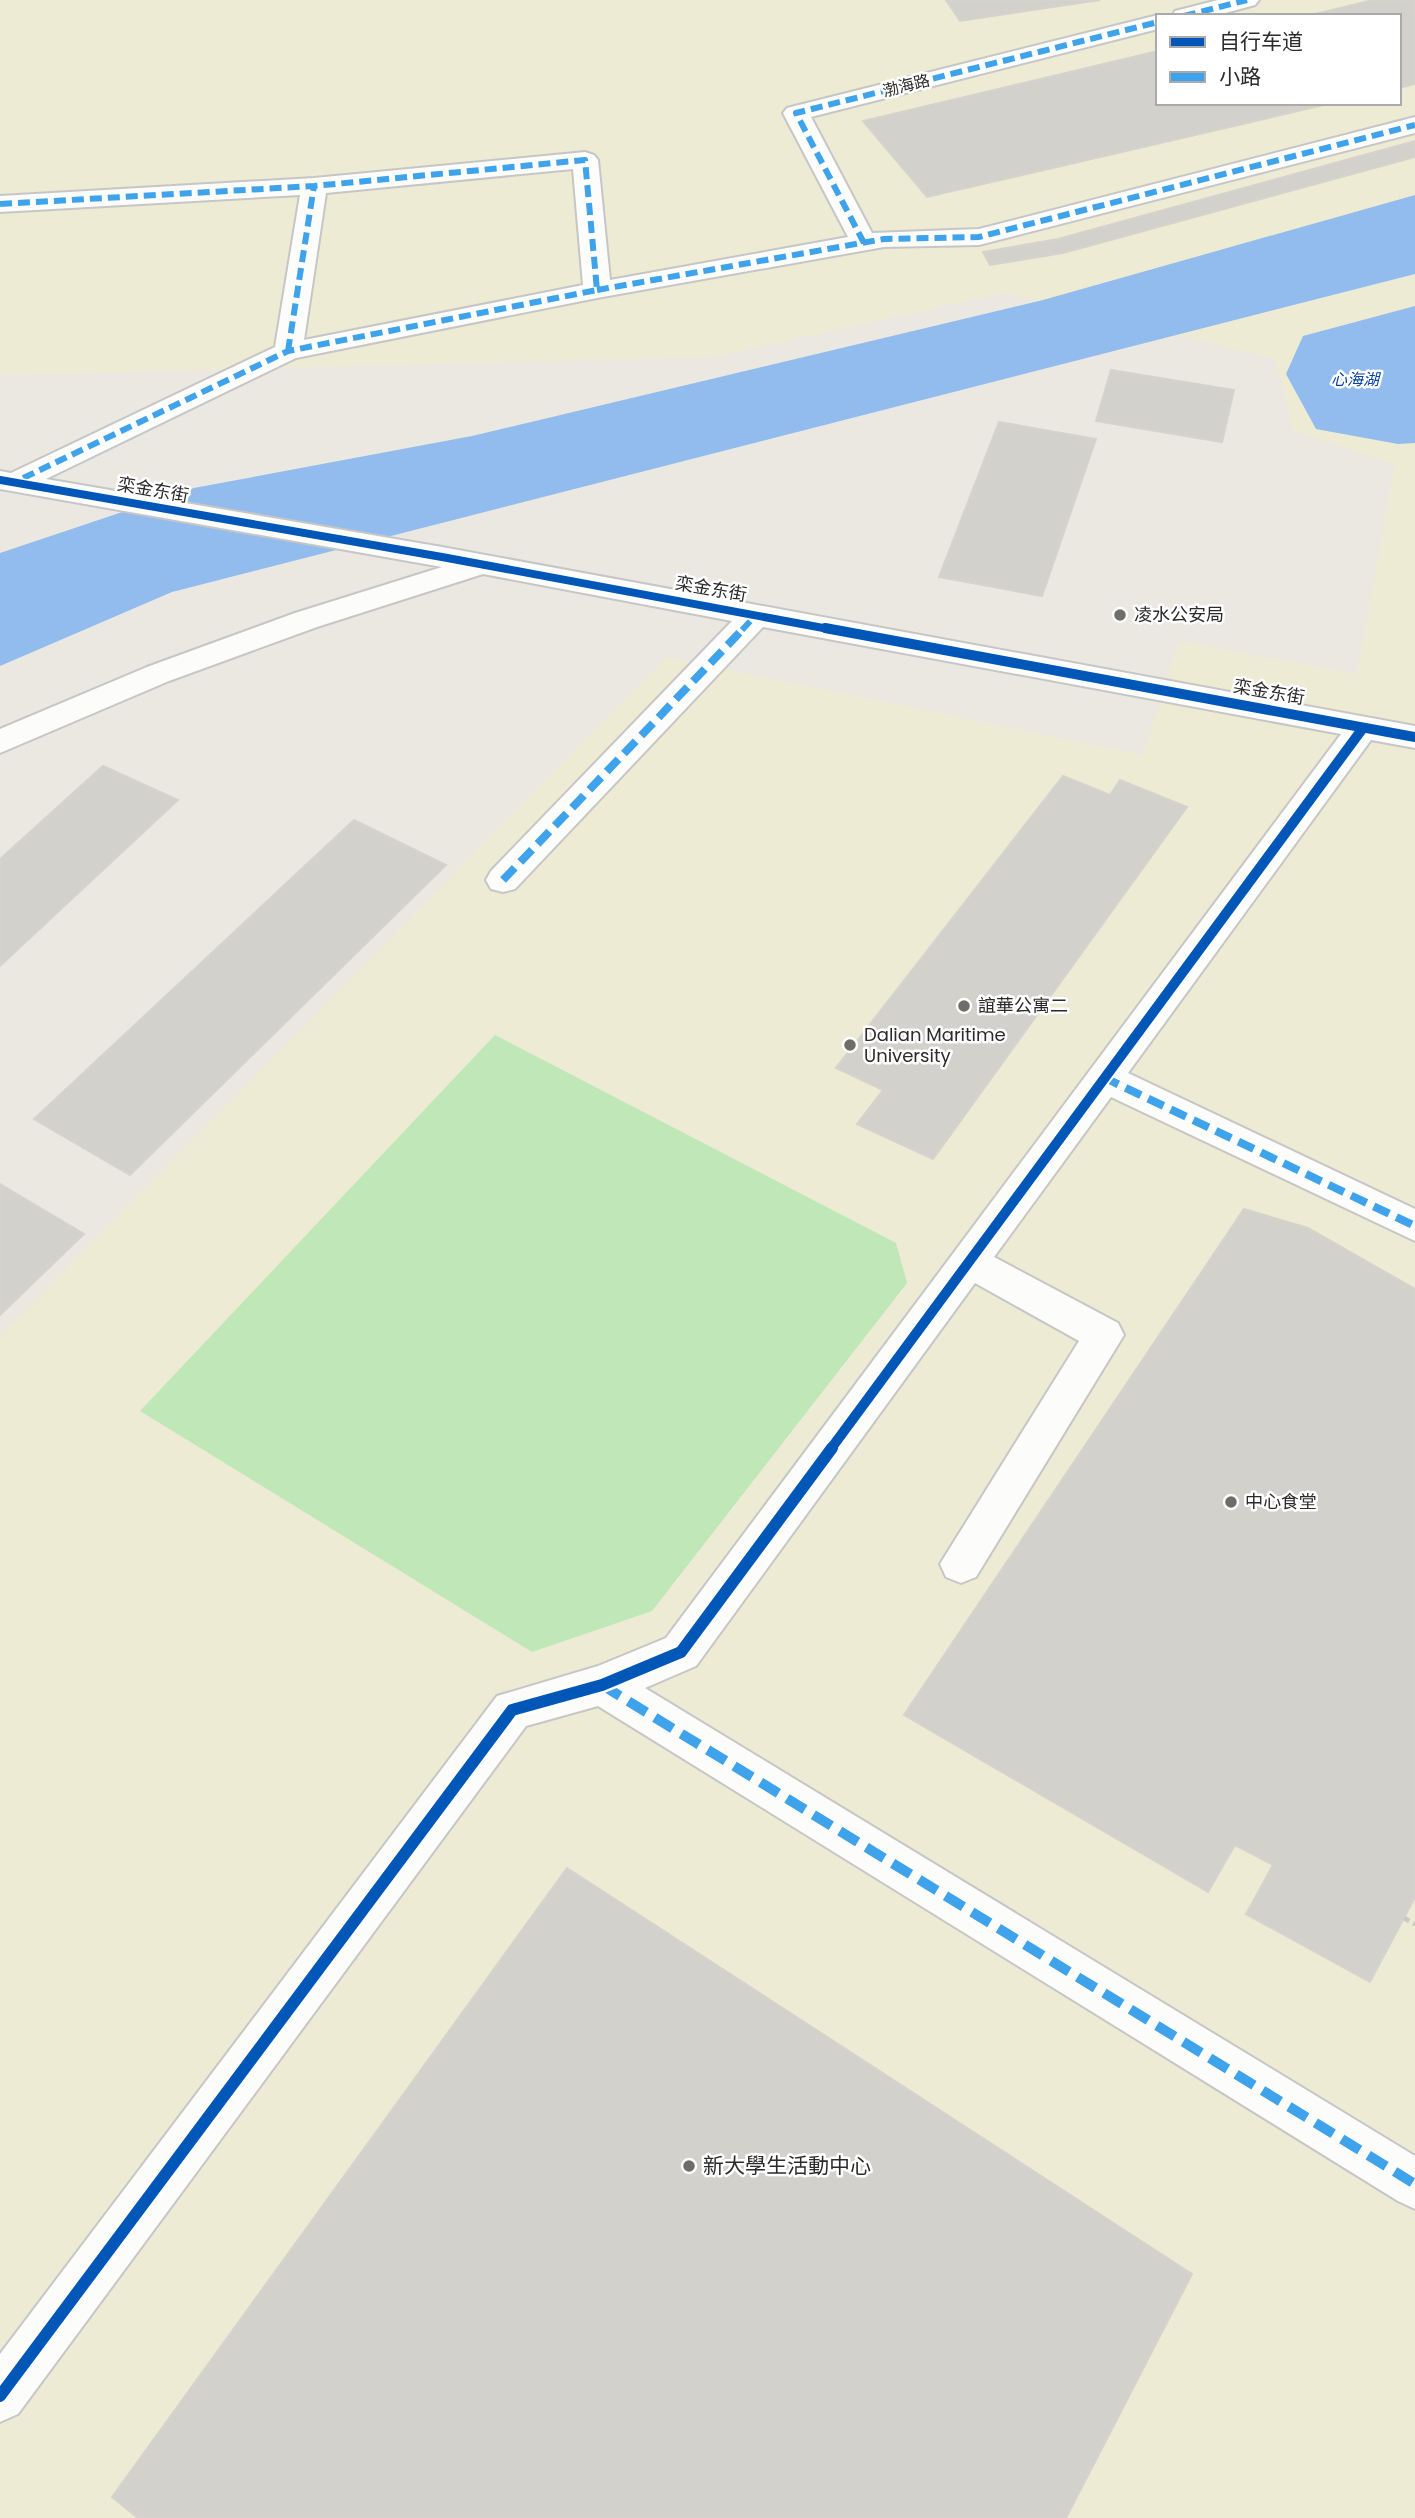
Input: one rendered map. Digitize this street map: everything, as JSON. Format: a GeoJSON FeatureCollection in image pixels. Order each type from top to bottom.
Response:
{"type":"FeatureCollection","features":[{"type":"Feature","properties":{"kind":"street"},"geometry":{"type":"LineString","coordinates":[[1192,14],[1247,0]]}},
{"type":"Feature","properties":{"kind":"street","name":"渤海路"},"geometry":{"type":"LineString","coordinates":[[864,243],[796,113],[1156,23]]}},
{"type":"Feature","properties":{"kind":"street","name":"栾金东街"},"geometry":{"type":"LineString","coordinates":[[7,482],[288,351],[597,290],[884,239],[979,237],[1415,125]]}},
{"type":"Feature","properties":{"kind":"street"},"geometry":{"type":"LineString","coordinates":[[0,204],[314,186],[585,160],[597,290]]}},
{"type":"Feature","properties":{"kind":"street"},"geometry":{"type":"LineString","coordinates":[[288,351],[314,186]]}},
{"type":"Feature","properties":{"kind":"street","name":"栾金东街"},"geometry":{"type":"LineString","coordinates":[[7,482],[442,557],[1415,737]]}},
{"type":"Feature","properties":{"kind":"street"},"geometry":{"type":"LineString","coordinates":[[0,742],[158,674],[306,620],[482,565]]}},
{"type":"Feature","properties":{"kind":"street"},"geometry":{"type":"LineString","coordinates":[[503,880],[756,615]]}},
{"type":"Feature","properties":{"kind":"street"},"geometry":{"type":"LineString","coordinates":[[0,2396],[512,1710],[602,1685],[681,1653],[1103,1077],[1363,728]]}},
{"type":"Feature","properties":{"kind":"street"},"geometry":{"type":"LineString","coordinates":[[1103,1077],[1415,1226]]}},
{"type":"Feature","properties":{"kind":"street"},"geometry":{"type":"LineString","coordinates":[[961,1564],[1104,1335],[968,1261]]}},
{"type":"Feature","properties":{"kind":"street"},"geometry":{"type":"LineString","coordinates":[[602,1685],[1415,2184]]}},
{"type":"Feature","properties":{"kind":"path"},"geometry":{"type":"LineString","coordinates":[[1404,1918],[1415,1924]]}},
{"type":"Feature","properties":{"kind":"shaded area","name":"Dalian Maritime University"},"geometry":{"type":"Polygon","coordinates":[[[0,0],[1415,0],[1415,2518],[0,2518],[0,1336],[666,657],[1143,755],[1179,641],[1357,674],[1395,464],[1293,430],[1275,359],[1004,293],[713,357],[0,375],[0,0]]]}},
{"type":"Feature","properties":{"kind":"green space"},"geometry":{"type":"Polygon","coordinates":[[[495,1035],[896,1243],[907,1283],[652,1611],[532,1652],[140,1411],[495,1035]]]}},
{"type":"Feature","properties":{"kind":"water"},"geometry":{"type":"Polygon","coordinates":[[[1415,195],[1415,274],[172,592],[0,666],[0,553],[194,488],[472,436],[1043,300],[1415,195]]]}},
{"type":"Feature","properties":{"kind":"water","name":"心海湖"},"geometry":{"type":"Polygon","coordinates":[[[1415,306],[1415,443],[1398,444],[1316,429],[1286,374],[1303,336],[1415,306]]]}},
{"type":"Feature","properties":{"kind":"building"},"geometry":{"type":"Polygon","coordinates":[[[946,0],[1100,0],[960,21],[946,0]]]}},
{"type":"Feature","properties":{"kind":"building"},"geometry":{"type":"Polygon","coordinates":[[[1373,0],[1415,0],[1415,84],[1401,88],[1401,14],[1315,14],[1373,0]]]}},
{"type":"Feature","properties":{"kind":"building"},"geometry":{"type":"Polygon","coordinates":[[[1156,51],[1156,105],[1324,105],[927,197],[863,121],[1156,51]]]}},
{"type":"Feature","properties":{"kind":"building"},"geometry":{"type":"Polygon","coordinates":[[[1415,141],[1415,157],[1063,253],[990,265],[983,252],[1058,239],[1415,141]]]}},
{"type":"Feature","properties":{"kind":"building"},"geometry":{"type":"Polygon","coordinates":[[[1111,370],[1234,390],[1222,442],[1096,421],[1111,370]]]}},
{"type":"Feature","properties":{"kind":"building"},"geometry":{"type":"Polygon","coordinates":[[[999,422],[1096,439],[1042,596],[939,577],[999,422]]]}},
{"type":"Feature","properties":{"kind":"building"},"geometry":{"type":"Polygon","coordinates":[[[103,766],[178,800],[0,966],[0,859],[103,766]]]}},
{"type":"Feature","properties":{"kind":"building","name":"誼華公寓二"},"geometry":{"type":"Polygon","coordinates":[[[1063,776],[1110,795],[1120,780],[1187,807],[933,1159],[857,1124],[883,1090],[836,1068],[1063,776]]]}},
{"type":"Feature","properties":{"kind":"building"},"geometry":{"type":"Polygon","coordinates":[[[354,820],[446,865],[130,1175],[34,1119],[354,820]]]}},
{"type":"Feature","properties":{"kind":"building"},"geometry":{"type":"Polygon","coordinates":[[[0,1184],[84,1234],[0,1315],[0,1184]]]}},
{"type":"Feature","properties":{"kind":"building","name":"中心食堂"},"geometry":{"type":"Polygon","coordinates":[[[1244,1209],[1308,1228],[1415,1289],[1415,1897],[1370,1982],[1246,1914],[1273,1865],[1235,1845],[1208,1892],[904,1715],[1244,1209]]]}},
{"type":"Feature","properties":{"kind":"building","name":"新大學生活動中心"},"geometry":{"type":"Polygon","coordinates":[[[567,1868],[1192,2274],[1066,2518],[138,2518],[112,2497],[567,1868]]]}},
{"type":"Feature","properties":{"kind":"marked path"},"geometry":{"type":"LineString","coordinates":[[1192,14],[1247,0]]}},
{"type":"Feature","properties":{"kind":"marked path"},"geometry":{"type":"LineString","coordinates":[[864,243],[796,113],[1156,23]]}},
{"type":"Feature","properties":{"kind":"marked path"},"geometry":{"type":"LineString","coordinates":[[597,290],[884,239],[979,237],[1415,125]]}},
{"type":"Feature","properties":{"kind":"marked path"},"geometry":{"type":"LineString","coordinates":[[0,204],[314,186],[585,160],[597,290],[288,351],[17,481]]}},
{"type":"Feature","properties":{"kind":"marked path"},"geometry":{"type":"LineString","coordinates":[[288,351],[314,186]]}},
{"type":"Feature","properties":{"kind":"marked path"},"geometry":{"type":"LineString","coordinates":[[503,880],[756,615]]}},
{"type":"Feature","properties":{"kind":"marked path"},"geometry":{"type":"LineString","coordinates":[[1103,1077],[1415,1226]]}},
{"type":"Feature","properties":{"kind":"marked path"},"geometry":{"type":"LineString","coordinates":[[602,1685],[1415,2184]]}},
{"type":"Feature","properties":{"kind":"cycle path"},"geometry":{"type":"LineString","coordinates":[[0,480],[442,557],[1415,737]]}},
{"type":"Feature","properties":{"kind":"cycle path"},"geometry":{"type":"LineString","coordinates":[[0,2396],[512,1710],[602,1685],[681,1652],[1363,728]]}},
{"type":"Feature","properties":{"kind":"place","name":"凌水公安局"},"geometry":{"type":"Point","coordinates":[1120,615]}},
{"type":"Feature","properties":{"kind":"place","name":"誼華公寓二"},"geometry":{"type":"Point","coordinates":[964,1006]}},
{"type":"Feature","properties":{"kind":"place","name":"Dalian Maritime University"},"geometry":{"type":"Point","coordinates":[850,1045]}},
{"type":"Feature","properties":{"kind":"place","name":"中心食堂"},"geometry":{"type":"Point","coordinates":[1231,1502]}},
{"type":"Feature","properties":{"kind":"place","name":"新大學生活動中心"},"geometry":{"type":"Point","coordinates":[689,2166]}}]}
